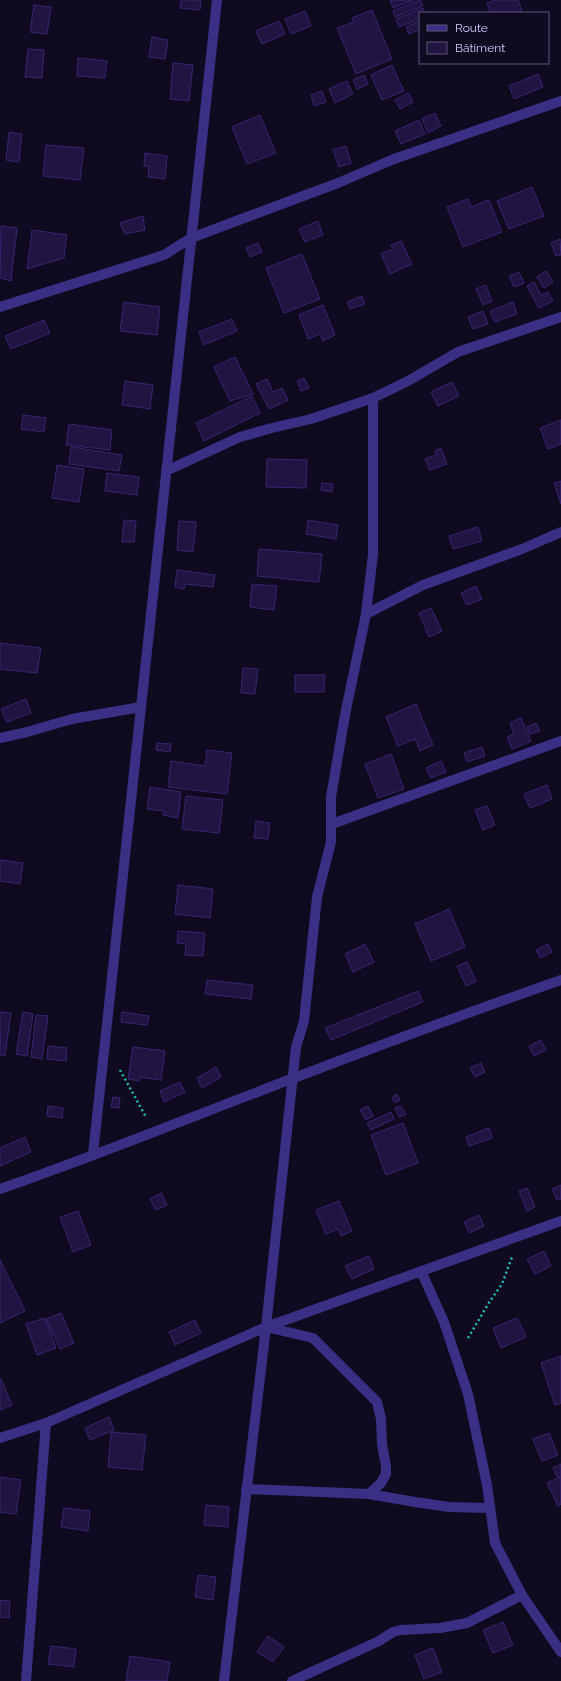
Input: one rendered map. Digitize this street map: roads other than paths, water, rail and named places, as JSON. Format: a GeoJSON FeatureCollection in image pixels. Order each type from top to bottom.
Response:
{"type":"FeatureCollection","features":[{"type":"Feature","properties":{"kind":"street"},"geometry":{"type":"LineString","coordinates":[[93,1154],[217,0]]}},
{"type":"Feature","properties":{"kind":"street"},"geometry":{"type":"LineString","coordinates":[[0,307],[164,255],[191,238],[338,183],[394,159],[561,101]]}},
{"type":"Feature","properties":{"kind":"street"},"geometry":{"type":"LineString","coordinates":[[166,471],[240,438],[272,428],[311,419],[373,398],[408,381],[458,352],[561,317]]}},
{"type":"Feature","properties":{"kind":"street"},"geometry":{"type":"LineString","coordinates":[[224,1681],[266,1328],[296,1047],[304,1021],[317,897],[331,842],[333,790],[345,715],[366,614],[373,554],[373,398]]}},
{"type":"Feature","properties":{"kind":"street"},"geometry":{"type":"LineString","coordinates":[[366,614],[423,585],[522,549],[561,532]]}},
{"type":"Feature","properties":{"kind":"street"},"geometry":{"type":"LineString","coordinates":[[0,738],[72,719],[141,707]]}},
{"type":"Feature","properties":{"kind":"street"},"geometry":{"type":"LineString","coordinates":[[332,824],[561,741]]}},
{"type":"Feature","properties":{"kind":"street"},"geometry":{"type":"LineString","coordinates":[[0,1189],[156,1132],[293,1078],[561,980]]}},
{"type":"Feature","properties":{"kind":"street"},"geometry":{"type":"LineString","coordinates":[[0,1438],[46,1423],[266,1328],[561,1221]]}},
{"type":"Feature","properties":{"kind":"street"},"geometry":{"type":"LineString","coordinates":[[421,1271],[438,1307],[468,1394],[487,1485],[495,1543],[522,1595],[561,1652]]}},
{"type":"Feature","properties":{"kind":"street"},"geometry":{"type":"LineString","coordinates":[[266,1328],[313,1338],[377,1402],[381,1419],[382,1444],[386,1474],[381,1483],[370,1494]]}},
{"type":"Feature","properties":{"kind":"street"},"geometry":{"type":"LineString","coordinates":[[26,1681],[46,1423]]}},
{"type":"Feature","properties":{"kind":"street"},"geometry":{"type":"LineString","coordinates":[[246,1489],[370,1494],[449,1507],[489,1508]]}},
{"type":"Feature","properties":{"kind":"street"},"geometry":{"type":"LineString","coordinates":[[292,1681],[379,1641],[393,1632],[401,1630],[440,1628],[467,1623],[522,1595]]}}]}
